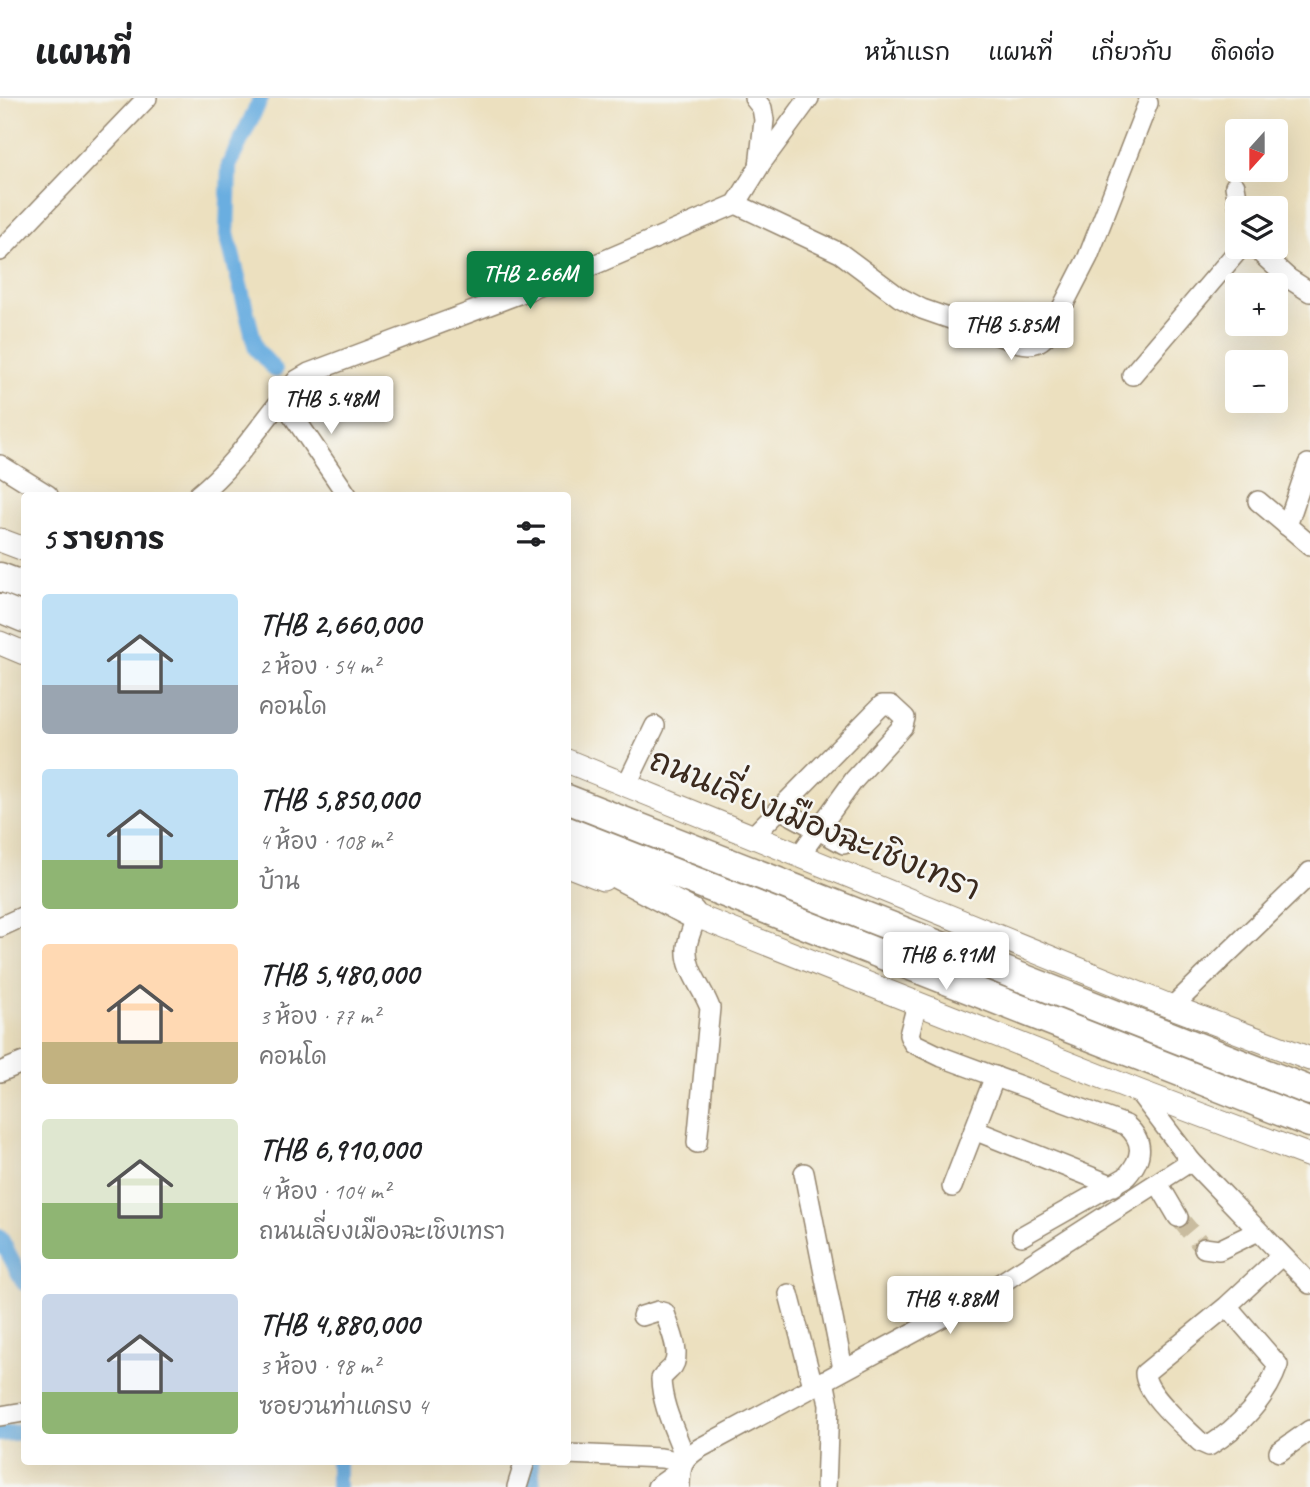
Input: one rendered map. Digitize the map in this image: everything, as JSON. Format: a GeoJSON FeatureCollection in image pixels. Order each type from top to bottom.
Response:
{"type":"FeatureCollection","features":[{"type":"Feature","properties":{"kind":"highway"},"geometry":{"type":"LineString","coordinates":[[0,577],[21,585]]}},
{"type":"Feature","properties":{"kind":"highway"},"geometry":{"type":"LineString","coordinates":[[0,608],[21,617]]}},
{"type":"Feature","properties":{"kind":"highway"},"geometry":{"type":"LineString","coordinates":[[571,780],[714,857]]}},
{"type":"Feature","properties":{"kind":"highway","name":"ถนนเลี่ยงเมืองฉะเชิงเทรา"},"geometry":{"type":"LineString","coordinates":[[571,801],[1310,1091]]}},
{"type":"Feature","properties":{"kind":"highway"},"geometry":{"type":"LineString","coordinates":[[571,833],[1310,1123]]}},
{"type":"Feature","properties":{"kind":"highway"},"geometry":{"type":"LineString","coordinates":[[571,850],[694,915]]}},
{"type":"Feature","properties":{"kind":"main road"},"geometry":{"type":"LineString","coordinates":[[0,540],[21,548]]}},
{"type":"Feature","properties":{"kind":"main road"},"geometry":{"type":"LineString","coordinates":[[0,643],[21,652]]}},
{"type":"Feature","properties":{"kind":"main road","name":"ถนนเลี่ยงเมืองฉะเชิงเทรา"},"geometry":{"type":"LineString","coordinates":[[571,763],[1172,1007],[1310,1059]]}},
{"type":"Feature","properties":{"kind":"main road"},"geometry":{"type":"LineString","coordinates":[[571,867],[1138,1091],[1310,1156]]}},
{"type":"Feature","properties":{"kind":"street"},"geometry":{"type":"LineString","coordinates":[[0,251],[147,98]]}},
{"type":"Feature","properties":{"kind":"street"},"geometry":{"type":"LineString","coordinates":[[754,98],[762,108],[764,120],[759,167]]}},
{"type":"Feature","properties":{"kind":"street"},"geometry":{"type":"LineString","coordinates":[[201,492],[229,463],[297,380],[309,373],[582,270],[736,204],[809,98]]}},
{"type":"Feature","properties":{"kind":"street"},"geometry":{"type":"LineString","coordinates":[[736,204],[828,247],[898,297],[922,309],[1020,343],[1035,344],[1051,329],[1088,257],[1148,103]]}},
{"type":"Feature","properties":{"kind":"street"},"geometry":{"type":"LineString","coordinates":[[1235,186],[1236,196]]}},
{"type":"Feature","properties":{"kind":"street"},"geometry":{"type":"LineString","coordinates":[[1132,375],[1231,259]]}},
{"type":"Feature","properties":{"kind":"street"},"geometry":{"type":"LineString","coordinates":[[1267,259],[1288,278],[1310,292]]}},
{"type":"Feature","properties":{"kind":"street"},"geometry":{"type":"LineString","coordinates":[[281,398],[345,492]]}},
{"type":"Feature","properties":{"kind":"street"},"geometry":{"type":"LineString","coordinates":[[1287,526],[1308,464]]}},
{"type":"Feature","properties":{"kind":"street"},"geometry":{"type":"LineString","coordinates":[[0,465],[43,492]]}},
{"type":"Feature","properties":{"kind":"street"},"geometry":{"type":"LineString","coordinates":[[1258,501],[1310,545]]}},
{"type":"Feature","properties":{"kind":"street"},"geometry":{"type":"LineString","coordinates":[[752,836],[882,705],[891,705],[905,719],[903,726],[854,780],[799,856]]}},
{"type":"Feature","properties":{"kind":"street"},"geometry":{"type":"LineString","coordinates":[[627,784],[655,726]]}},
{"type":"Feature","properties":{"kind":"street"},"geometry":{"type":"LineString","coordinates":[[780,809],[844,844]]}},
{"type":"Feature","properties":{"kind":"street"},"geometry":{"type":"LineString","coordinates":[[1172,1007],[1310,872]]}},
{"type":"Feature","properties":{"kind":"street"},"geometry":{"type":"LineString","coordinates":[[694,915],[688,942],[688,962],[693,976],[705,992],[710,1008],[697,1143]]}},
{"type":"Feature","properties":{"kind":"street"},"geometry":{"type":"LineString","coordinates":[[0,927],[21,917]]}},
{"type":"Feature","properties":{"kind":"street"},"geometry":{"type":"LineString","coordinates":[[917,1004],[909,1035],[913,1042],[942,1057],[1126,1125],[1136,1134],[1140,1143],[1134,1169],[1114,1186],[1022,1236]]}},
{"type":"Feature","properties":{"kind":"street"},"geometry":{"type":"LineString","coordinates":[[0,1072],[21,1063]]}},
{"type":"Feature","properties":{"kind":"street"},"geometry":{"type":"LineString","coordinates":[[952,1187],[995,1076]]}},
{"type":"Feature","properties":{"kind":"street"},"geometry":{"type":"LineString","coordinates":[[1138,1091],[1191,1161],[1310,1284]]}},
{"type":"Feature","properties":{"kind":"street"},"geometry":{"type":"LineString","coordinates":[[974,1130],[1114,1186]]}},
{"type":"Feature","properties":{"kind":"street"},"geometry":{"type":"LineString","coordinates":[[657,1487],[818,1383],[976,1299],[1191,1161]]}},
{"type":"Feature","properties":{"kind":"street"},"geometry":{"type":"LineString","coordinates":[[804,1173],[844,1370]]}},
{"type":"Feature","properties":{"kind":"street"},"geometry":{"type":"LineString","coordinates":[[1157,1184],[1178,1217]]}},
{"type":"Feature","properties":{"kind":"street"},"geometry":{"type":"LineString","coordinates":[[1204,1248],[1219,1250],[1258,1231]]}},
{"type":"Feature","properties":{"kind":"street"},"geometry":{"type":"LineString","coordinates":[[1227,1306],[1278,1365],[1272,1382],[1231,1432],[1209,1446],[1200,1442],[1155,1396],[1145,1382],[1145,1373],[1227,1306],[1282,1255]]}},
{"type":"Feature","properties":{"kind":"street"},"geometry":{"type":"LineString","coordinates":[[789,1294],[818,1383],[830,1405],[826,1487]]}},
{"type":"Feature","properties":{"kind":"street"},"geometry":{"type":"LineString","coordinates":[[642,1316],[658,1311],[665,1313],[676,1350],[672,1367],[661,1379],[661,1388],[682,1469]]}},
{"type":"Feature","properties":{"kind":"street"},"geometry":{"type":"LineString","coordinates":[[0,1416],[21,1412]]}},
{"type":"Feature","properties":{"kind":"street"},"geometry":{"type":"LineString","coordinates":[[1279,1452],[1310,1430]]}},
{"type":"Feature","properties":{"kind":"street"},"geometry":{"type":"LineString","coordinates":[[571,1454],[661,1458],[682,1469]]}},
{"type":"Feature","properties":{"kind":"street"},"geometry":{"type":"LineString","coordinates":[[517,1487],[524,1465]]}},
{"type":"Feature","properties":{"kind":"waterway"},"geometry":{"type":"LineString","coordinates":[[261,98],[229,165],[227,234],[256,349],[275,370]]}},
{"type":"Feature","properties":{"kind":"waterway"},"geometry":{"type":"LineString","coordinates":[[0,1237],[21,1277]]}},
{"type":"Feature","properties":{"kind":"waterway"},"geometry":{"type":"LineString","coordinates":[[0,1434],[21,1432]]}},
{"type":"Feature","properties":{"kind":"waterway"},"geometry":{"type":"LineString","coordinates":[[338,1465],[338,1487]]}},
{"type":"Feature","properties":{"kind":"waterway"},"geometry":{"type":"LineString","coordinates":[[531,1465],[533,1487]]}},
{"type":"Feature","properties":{"kind":"tunnel"},"geometry":{"type":"LineString","coordinates":[[1178,1217],[1204,1248]]}}]}
